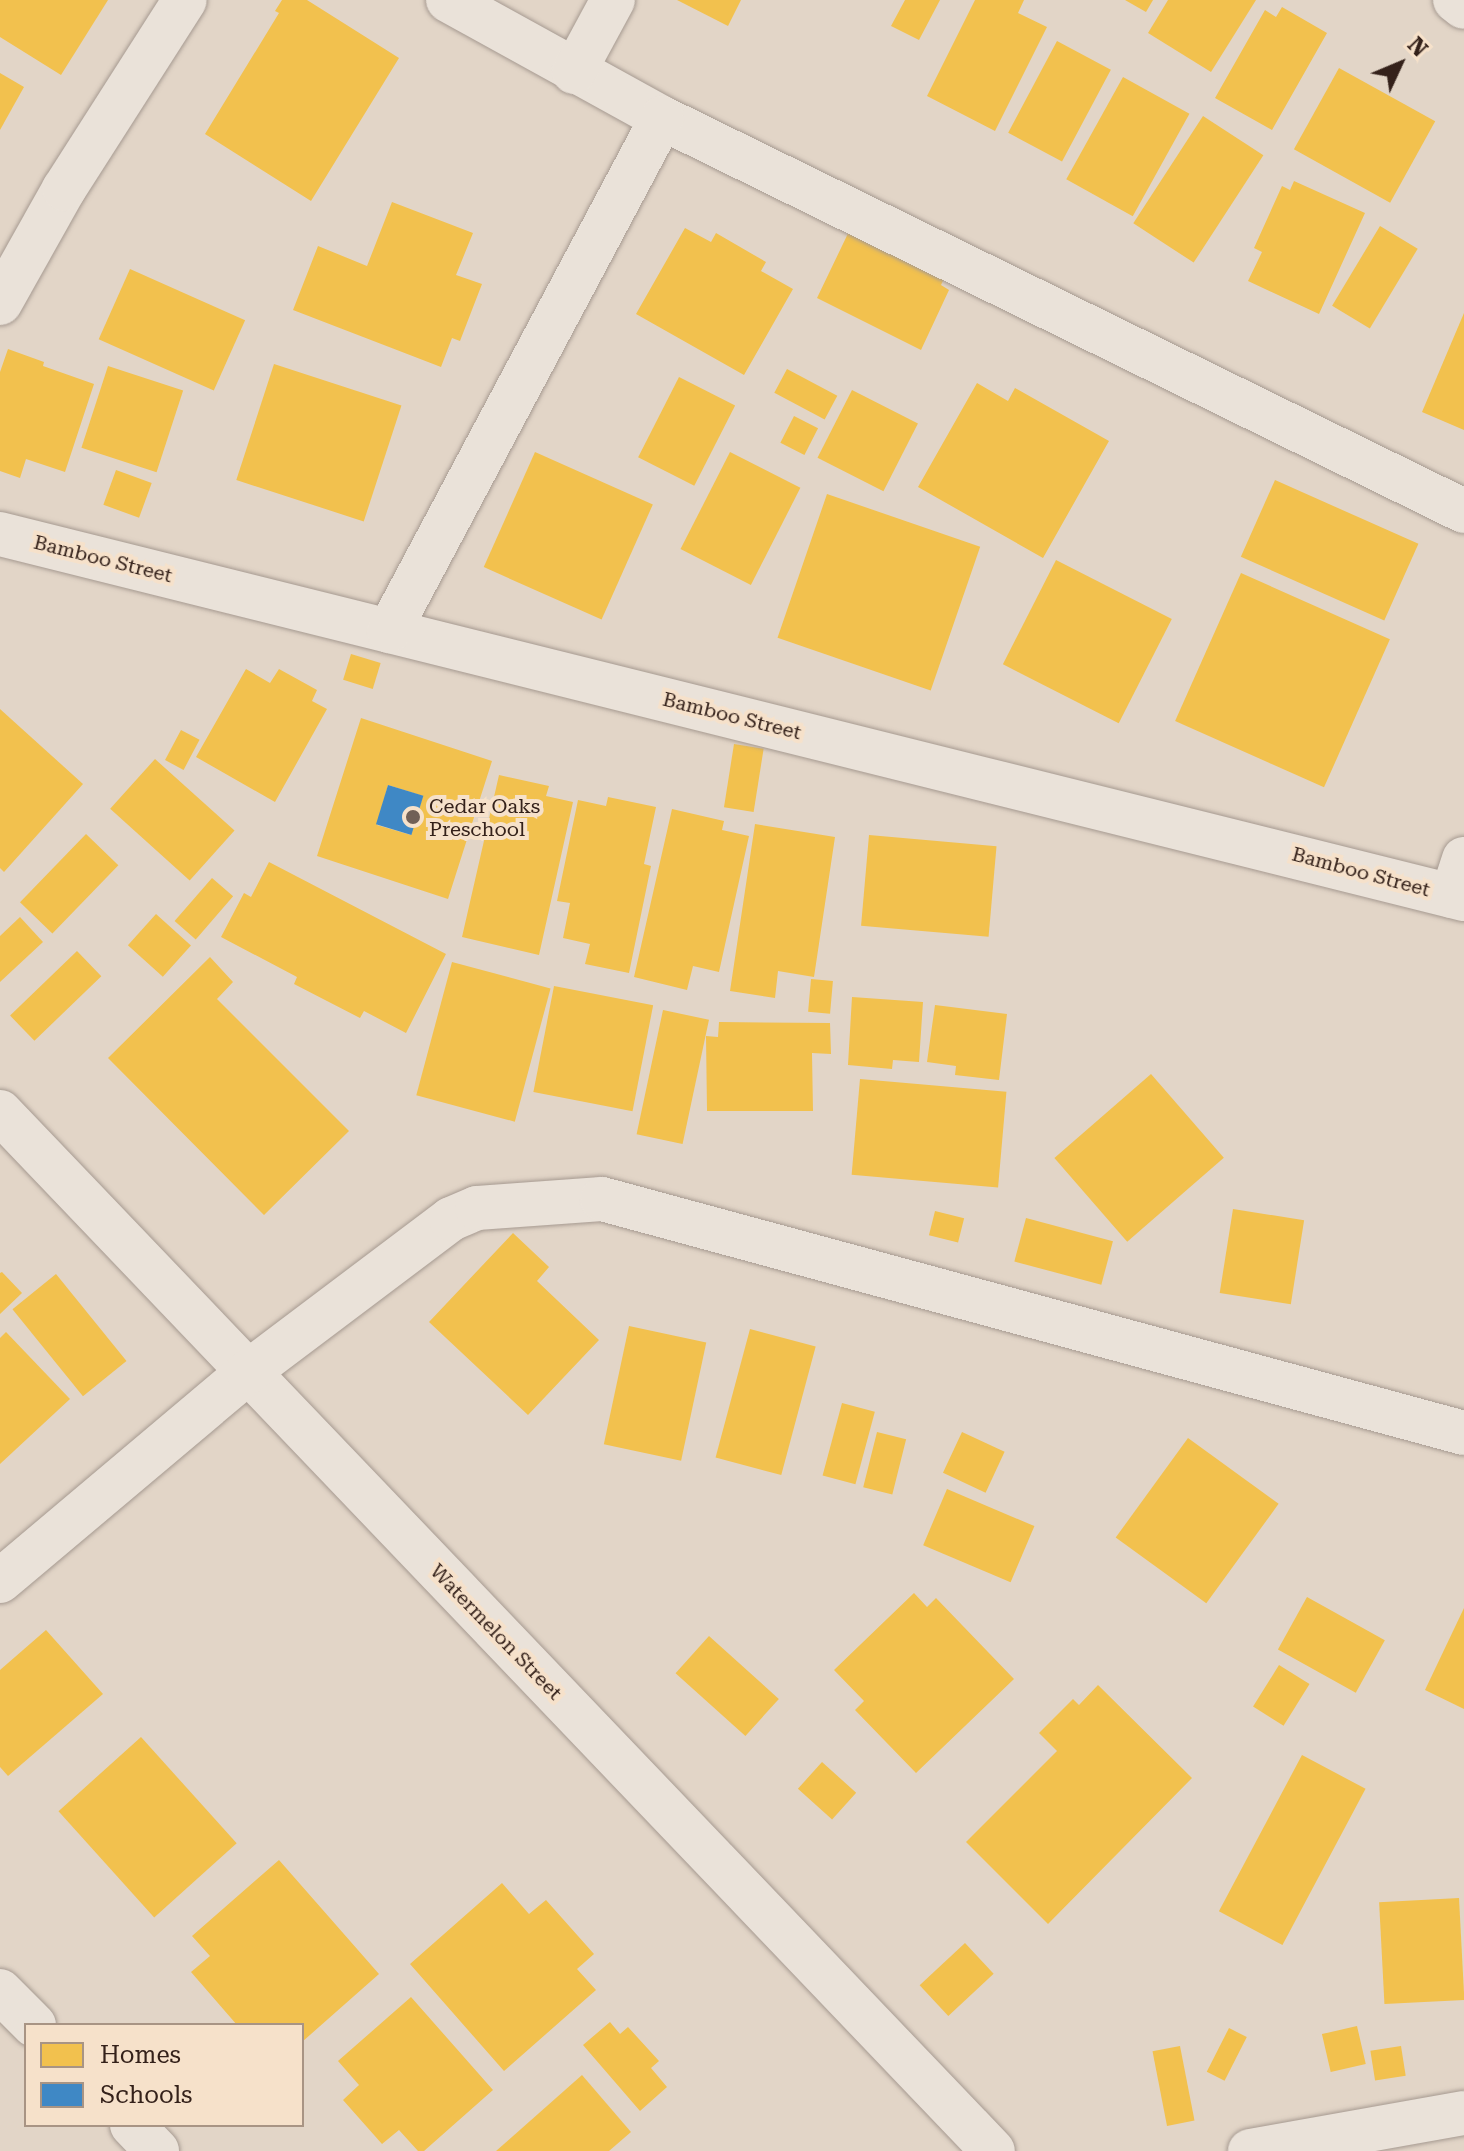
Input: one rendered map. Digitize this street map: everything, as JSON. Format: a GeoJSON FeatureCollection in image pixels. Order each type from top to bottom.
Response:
{"type":"FeatureCollection","features":[{"type":"Feature","properties":{"kind":"street"},"geometry":{"type":"LineString","coordinates":[[0,303],[64,189],[185,0]]}},
{"type":"Feature","properties":{"kind":"street"},"geometry":{"type":"LineString","coordinates":[[448,0],[662,118],[1464,511]]}},
{"type":"Feature","properties":{"kind":"street"},"geometry":{"type":"LineString","coordinates":[[574,72],[613,0]]}},
{"type":"Feature","properties":{"kind":"street"},"geometry":{"type":"LineString","coordinates":[[1455,0],[1464,7]]}},
{"type":"Feature","properties":{"kind":"street"},"geometry":{"type":"LineString","coordinates":[[389,631],[662,118]]}},
{"type":"Feature","properties":{"kind":"street","name":"Bamboo Street"},"geometry":{"type":"LineString","coordinates":[[0,534],[389,631],[1460,884]]}},
{"type":"Feature","properties":{"kind":"street","name":"Watermelon Street"},"geometry":{"type":"LineString","coordinates":[[0,1112],[993,2151]]}},
{"type":"Feature","properties":{"kind":"street"},"geometry":{"type":"LineString","coordinates":[[0,1581],[248,1372],[451,1219],[477,1208],[602,1199],[1464,1433]]}},
{"type":"Feature","properties":{"kind":"street"},"geometry":{"type":"LineString","coordinates":[[0,1991],[32,2023]]}},
{"type":"Feature","properties":{"kind":"street"},"geometry":{"type":"LineString","coordinates":[[1250,2151],[1464,2113]]}},
{"type":"Feature","properties":{"kind":"street"},"geometry":{"type":"LineString","coordinates":[[134,2127],[157,2151]]}},
{"type":"Feature","properties":{"kind":"building: Homes"},"geometry":{"type":"Polygon","coordinates":[[[0,0],[108,0],[61,75],[0,37],[0,0]]]}},
{"type":"Feature","properties":{"kind":"building: Homes"},"geometry":{"type":"Polygon","coordinates":[[[282,0],[307,0],[399,58],[311,201],[205,134],[279,13],[275,11],[282,0]]]}},
{"type":"Feature","properties":{"kind":"building: Homes"},"geometry":{"type":"Polygon","coordinates":[[[677,0],[741,0],[728,26],[677,0]]]}},
{"type":"Feature","properties":{"kind":"building: Homes"},"geometry":{"type":"Polygon","coordinates":[[[905,0],[940,0],[919,40],[891,26],[905,0]]]}},
{"type":"Feature","properties":{"kind":"building: Homes"},"geometry":{"type":"Polygon","coordinates":[[[975,0],[1024,0],[1018,13],[1047,27],[995,131],[927,96],[975,0]]]}},
{"type":"Feature","properties":{"kind":"building: Homes"},"geometry":{"type":"Polygon","coordinates":[[[1125,0],[1153,0],[1146,12],[1125,0]]]}},
{"type":"Feature","properties":{"kind":"building: Homes"},"geometry":{"type":"Polygon","coordinates":[[[1168,0],[1256,0],[1211,72],[1148,33],[1168,0]]]}},
{"type":"Feature","properties":{"kind":"building: Homes"},"geometry":{"type":"Polygon","coordinates":[[[1282,7],[1327,33],[1272,130],[1215,98],[1265,10],[1276,17],[1282,7]]]}},
{"type":"Feature","properties":{"kind":"building: Homes"},"geometry":{"type":"Polygon","coordinates":[[[1057,41],[1111,70],[1062,161],[1008,133],[1057,41]]]}},
{"type":"Feature","properties":{"kind":"building: Homes"},"geometry":{"type":"Polygon","coordinates":[[[1339,68],[1435,121],[1390,203],[1294,149],[1339,68]]]}},
{"type":"Feature","properties":{"kind":"building: Homes"},"geometry":{"type":"Polygon","coordinates":[[[0,73],[24,87],[0,130],[0,73]]]}},
{"type":"Feature","properties":{"kind":"building: Homes"},"geometry":{"type":"Polygon","coordinates":[[[1123,77],[1189,114],[1133,216],[1066,179],[1123,77]]]}},
{"type":"Feature","properties":{"kind":"building: Homes"},"geometry":{"type":"Polygon","coordinates":[[[1203,116],[1263,155],[1194,263],[1133,223],[1203,116]]]}},
{"type":"Feature","properties":{"kind":"building: Homes"},"geometry":{"type":"Polygon","coordinates":[[[1294,181],[1365,213],[1319,314],[1248,281],[1262,252],[1254,248],[1282,186],[1290,190],[1294,181]]]}},
{"type":"Feature","properties":{"kind":"building: Homes"},"geometry":{"type":"Polygon","coordinates":[[[392,202],[473,233],[456,275],[482,284],[460,341],[452,338],[441,367],[293,310],[318,246],[367,266],[392,202]]]}},
{"type":"Feature","properties":{"kind":"building: Homes"},"geometry":{"type":"Polygon","coordinates":[[[854,221],[949,268],[941,285],[949,290],[921,350],[817,298],[854,221]]]}},
{"type":"Feature","properties":{"kind":"building: Homes"},"geometry":{"type":"Polygon","coordinates":[[[1380,226],[1418,249],[1370,328],[1332,306],[1380,226]]]}},
{"type":"Feature","properties":{"kind":"building: Homes"},"geometry":{"type":"Polygon","coordinates":[[[685,228],[711,242],[716,233],[766,262],[761,271],[793,289],[744,375],[636,314],[685,228]]]}},
{"type":"Feature","properties":{"kind":"building: Homes"},"geometry":{"type":"Polygon","coordinates":[[[130,269],[245,320],[214,391],[99,339],[130,269]]]}},
{"type":"Feature","properties":{"kind":"building: Homes"},"geometry":{"type":"Polygon","coordinates":[[[1464,313],[1464,430],[1422,412],[1464,313]]]}},
{"type":"Feature","properties":{"kind":"building: Homes"},"geometry":{"type":"Polygon","coordinates":[[[8,349],[44,362],[43,366],[94,384],[65,472],[26,459],[20,478],[0,471],[0,372],[8,349]]]}},
{"type":"Feature","properties":{"kind":"building: Homes"},"geometry":{"type":"Polygon","coordinates":[[[274,364],[401,405],[364,521],[236,480],[274,364]]]}},
{"type":"Feature","properties":{"kind":"building: Homes"},"geometry":{"type":"Polygon","coordinates":[[[108,366],[183,390],[157,472],[81,448],[108,366]]]}},
{"type":"Feature","properties":{"kind":"building: Homes"},"geometry":{"type":"Polygon","coordinates":[[[787,369],[837,396],[825,420],[774,393],[787,369]]]}},
{"type":"Feature","properties":{"kind":"building: Homes"},"geometry":{"type":"Polygon","coordinates":[[[679,377],[735,406],[694,486],[638,457],[679,377]]]}},
{"type":"Feature","properties":{"kind":"building: Homes"},"geometry":{"type":"Polygon","coordinates":[[[977,383],[1008,401],[1015,388],[1109,441],[1043,558],[918,487],[977,383]]]}},
{"type":"Feature","properties":{"kind":"building: Homes"},"geometry":{"type":"Polygon","coordinates":[[[852,390],[918,424],[883,491],[817,458],[852,390]]]}},
{"type":"Feature","properties":{"kind":"building: Homes"},"geometry":{"type":"Polygon","coordinates":[[[794,416],[818,428],[804,455],[780,443],[794,416]]]}},
{"type":"Feature","properties":{"kind":"building: Homes"},"geometry":{"type":"Polygon","coordinates":[[[535,452],[653,504],[602,620],[484,567],[535,452]]]}},
{"type":"Feature","properties":{"kind":"building: Homes"},"geometry":{"type":"Polygon","coordinates":[[[730,452],[800,488],[751,585],[681,549],[730,452]]]}},
{"type":"Feature","properties":{"kind":"building: Homes"},"geometry":{"type":"Polygon","coordinates":[[[116,470],[152,483],[139,518],[103,505],[116,470]]]}},
{"type":"Feature","properties":{"kind":"building: Homes"},"geometry":{"type":"Polygon","coordinates":[[[1275,480],[1418,544],[1384,621],[1241,557],[1275,480]]]}},
{"type":"Feature","properties":{"kind":"building: Homes"},"geometry":{"type":"Polygon","coordinates":[[[827,494],[980,547],[931,690],[778,638],[827,494]]]}},
{"type":"Feature","properties":{"kind":"building: Homes"},"geometry":{"type":"Polygon","coordinates":[[[1056,560],[1172,619],[1119,723],[1003,664],[1056,560]]]}},
{"type":"Feature","properties":{"kind":"building: Homes"},"geometry":{"type":"Polygon","coordinates":[[[1241,573],[1390,639],[1324,787],[1175,721],[1241,573]]]}},
{"type":"Feature","properties":{"kind":"building: Homes"},"geometry":{"type":"Polygon","coordinates":[[[351,654],[381,663],[373,689],[343,680],[351,654]]]}},
{"type":"Feature","properties":{"kind":"building: Homes"},"geometry":{"type":"Polygon","coordinates":[[[246,669],[270,683],[279,669],[317,690],[312,701],[327,709],[275,802],[196,757],[246,669]]]}},
{"type":"Feature","properties":{"kind":"building: Homes"},"geometry":{"type":"Polygon","coordinates":[[[0,709],[83,784],[4,872],[0,868],[0,709]]]}},
{"type":"Feature","properties":{"kind":"building: Homes"},"geometry":{"type":"Polygon","coordinates":[[[361,718],[492,761],[448,899],[317,856],[361,718]],[[388,785],[377,825],[411,835],[423,796],[388,785]]]}},
{"type":"Feature","properties":{"kind":"building: Homes"},"geometry":{"type":"Polygon","coordinates":[[[181,730],[200,740],[184,770],[165,760],[181,730]]]}},
{"type":"Feature","properties":{"kind":"building: Homes"},"geometry":{"type":"Polygon","coordinates":[[[734,744],[764,749],[754,812],[724,807],[734,744]]]}},
{"type":"Feature","properties":{"kind":"building: Homes"},"geometry":{"type":"Polygon","coordinates":[[[155,759],[235,831],[190,880],[110,809],[155,759]]]}},
{"type":"Feature","properties":{"kind":"building: Homes"},"geometry":{"type":"Polygon","coordinates":[[[499,775],[549,786],[546,796],[573,802],[539,955],[462,937],[499,775]]]}},
{"type":"Feature","properties":{"kind":"building: Homes"},"geometry":{"type":"Polygon","coordinates":[[[608,797],[656,807],[644,864],[651,866],[629,973],[585,964],[590,944],[563,938],[570,903],[557,901],[578,800],[606,806],[608,797]]]}},
{"type":"Feature","properties":{"kind":"building: Homes"},"geometry":{"type":"Polygon","coordinates":[[[672,809],[724,821],[722,830],[749,836],[719,972],[693,966],[687,990],[634,977],[672,809]]]}},
{"type":"Feature","properties":{"kind":"building: Homes"},"geometry":{"type":"Polygon","coordinates":[[[755,824],[835,837],[814,977],[778,971],[775,998],[730,991],[755,824]]]}},
{"type":"Feature","properties":{"kind":"building: Homes"},"geometry":{"type":"Polygon","coordinates":[[[86,834],[118,865],[52,934],[20,902],[86,834]]]}},
{"type":"Feature","properties":{"kind":"building: Homes"},"geometry":{"type":"Polygon","coordinates":[[[869,835],[997,846],[989,937],[861,926],[869,835]]]}},
{"type":"Feature","properties":{"kind":"building: Homes"},"geometry":{"type":"Polygon","coordinates":[[[269,862],[446,954],[406,1033],[364,1011],[360,1018],[294,984],[297,977],[221,937],[244,893],[251,897],[269,862]]]}},
{"type":"Feature","properties":{"kind":"building: Homes"},"geometry":{"type":"Polygon","coordinates":[[[212,878],[233,896],[196,939],[175,921],[212,878]]]}},
{"type":"Feature","properties":{"kind":"building: Homes"},"geometry":{"type":"Polygon","coordinates":[[[156,914],[191,945],[163,977],[128,945],[156,914]]]}},
{"type":"Feature","properties":{"kind":"building: Homes"},"geometry":{"type":"Polygon","coordinates":[[[20,917],[43,942],[0,982],[0,936],[20,917]]]}},
{"type":"Feature","properties":{"kind":"building: Homes"},"geometry":{"type":"Polygon","coordinates":[[[77,951],[101,976],[34,1041],[10,1016],[77,951]]]}},
{"type":"Feature","properties":{"kind":"building: Homes"},"geometry":{"type":"Polygon","coordinates":[[[210,957],[233,982],[217,999],[349,1131],[264,1215],[108,1058],[210,957]]]}},
{"type":"Feature","properties":{"kind":"building: Homes"},"geometry":{"type":"Polygon","coordinates":[[[452,962],[551,988],[515,1122],[416,1095],[452,962]]]}},
{"type":"Feature","properties":{"kind":"building: Homes"},"geometry":{"type":"Polygon","coordinates":[[[811,979],[833,981],[830,1014],[808,1012],[811,979]]]}},
{"type":"Feature","properties":{"kind":"building: Homes"},"geometry":{"type":"Polygon","coordinates":[[[554,986],[653,1005],[633,1111],[533,1092],[554,986]]]}},
{"type":"Feature","properties":{"kind":"building: Homes"},"geometry":{"type":"Polygon","coordinates":[[[852,997],[923,1002],[919,1062],[893,1060],[892,1069],[848,1065],[852,997]]]}},
{"type":"Feature","properties":{"kind":"building: Homes"},"geometry":{"type":"Polygon","coordinates":[[[935,1005],[1007,1014],[999,1080],[955,1075],[956,1066],[927,1062],[935,1005]]]}},
{"type":"Feature","properties":{"kind":"building: Homes"},"geometry":{"type":"Polygon","coordinates":[[[663,1010],[709,1020],[683,1144],[637,1134],[663,1010]]]}},
{"type":"Feature","properties":{"kind":"building: Homes"},"geometry":{"type":"Polygon","coordinates":[[[719,1022],[830,1023],[831,1054],[812,1053],[813,1111],[707,1111],[706,1036],[718,1037],[719,1022]]]}},
{"type":"Feature","properties":{"kind":"building: Homes"},"geometry":{"type":"Polygon","coordinates":[[[1151,1074],[1224,1158],[1127,1242],[1054,1158],[1151,1074]]]}},
{"type":"Feature","properties":{"kind":"building: Homes"},"geometry":{"type":"Polygon","coordinates":[[[860,1079],[1006,1092],[998,1187],[852,1175],[860,1079]]]}},
{"type":"Feature","properties":{"kind":"building: Homes"},"geometry":{"type":"Polygon","coordinates":[[[1233,1209],[1304,1220],[1291,1304],[1220,1293],[1233,1209]]]}},
{"type":"Feature","properties":{"kind":"building: Homes"},"geometry":{"type":"Polygon","coordinates":[[[935,1211],[964,1218],[958,1243],[929,1235],[935,1211]]]}},
{"type":"Feature","properties":{"kind":"building: Homes"},"geometry":{"type":"Polygon","coordinates":[[[1026,1218],[1113,1241],[1101,1285],[1014,1261],[1026,1218]]]}},
{"type":"Feature","properties":{"kind":"building: Homes"},"geometry":{"type":"Polygon","coordinates":[[[513,1233],[549,1267],[537,1281],[599,1340],[528,1415],[429,1322],[513,1233]]]}},
{"type":"Feature","properties":{"kind":"building: Homes"},"geometry":{"type":"Polygon","coordinates":[[[0,1273],[22,1293],[0,1314],[0,1273]]]}},
{"type":"Feature","properties":{"kind":"building: Homes"},"geometry":{"type":"Polygon","coordinates":[[[56,1274],[126,1361],[83,1396],[12,1309],[56,1274]]]}},
{"type":"Feature","properties":{"kind":"building: Homes"},"geometry":{"type":"Polygon","coordinates":[[[629,1326],[706,1342],[681,1461],[604,1444],[629,1326]]]}},
{"type":"Feature","properties":{"kind":"building: Homes"},"geometry":{"type":"Polygon","coordinates":[[[750,1329],[816,1347],[781,1475],[716,1457],[750,1329]]]}},
{"type":"Feature","properties":{"kind":"building: Homes"},"geometry":{"type":"Polygon","coordinates":[[[6,1332],[70,1399],[0,1464],[0,1338],[6,1332]]]}},
{"type":"Feature","properties":{"kind":"building: Homes"},"geometry":{"type":"Polygon","coordinates":[[[842,1403],[875,1412],[855,1484],[823,1475],[842,1403]]]}},
{"type":"Feature","properties":{"kind":"building: Homes"},"geometry":{"type":"Polygon","coordinates":[[[877,1432],[906,1439],[892,1495],[863,1487],[877,1432]]]}},
{"type":"Feature","properties":{"kind":"building: Homes"},"geometry":{"type":"Polygon","coordinates":[[[962,1432],[1005,1452],[986,1493],[943,1473],[962,1432]]]}},
{"type":"Feature","properties":{"kind":"building: Homes"},"geometry":{"type":"Polygon","coordinates":[[[1188,1438],[1279,1504],[1206,1603],[1116,1538],[1188,1438]]]}},
{"type":"Feature","properties":{"kind":"building: Homes"},"geometry":{"type":"Polygon","coordinates":[[[947,1489],[1034,1526],[1011,1582],[923,1545],[947,1489]]]}},
{"type":"Feature","properties":{"kind":"building: Homes"},"geometry":{"type":"Polygon","coordinates":[[[914,1593],[927,1607],[936,1598],[1014,1679],[916,1773],[855,1710],[864,1701],[834,1670],[914,1593]]]}},
{"type":"Feature","properties":{"kind":"building: Homes"},"geometry":{"type":"Polygon","coordinates":[[[1307,1597],[1385,1640],[1356,1693],[1278,1649],[1307,1597]]]}},
{"type":"Feature","properties":{"kind":"building: Homes"},"geometry":{"type":"Polygon","coordinates":[[[1464,1608],[1464,1709],[1425,1690],[1464,1608]]]}},
{"type":"Feature","properties":{"kind":"building: Homes"},"geometry":{"type":"Polygon","coordinates":[[[46,1630],[103,1694],[8,1776],[0,1767],[0,1670],[46,1630]]]}},
{"type":"Feature","properties":{"kind":"building: Homes"},"geometry":{"type":"Polygon","coordinates":[[[709,1636],[779,1699],[745,1736],[676,1673],[709,1636]]]}},
{"type":"Feature","properties":{"kind":"building: Homes"},"geometry":{"type":"Polygon","coordinates":[[[1279,1665],[1310,1684],[1284,1726],[1253,1707],[1279,1665]]]}},
{"type":"Feature","properties":{"kind":"building: Homes"},"geometry":{"type":"Polygon","coordinates":[[[1098,1685],[1192,1778],[1048,1924],[966,1842],[1057,1751],[1039,1733],[1073,1699],[1079,1705],[1098,1685]]]}},
{"type":"Feature","properties":{"kind":"building: Homes"},"geometry":{"type":"Polygon","coordinates":[[[141,1737],[237,1843],[154,1918],[59,1811],[141,1737]]]}},
{"type":"Feature","properties":{"kind":"building: Homes"},"geometry":{"type":"Polygon","coordinates":[[[1302,1755],[1366,1789],[1282,1945],[1219,1911],[1302,1755]]]}},
{"type":"Feature","properties":{"kind":"building: Homes"},"geometry":{"type":"Polygon","coordinates":[[[822,1762],[856,1793],[832,1820],[798,1789],[822,1762]]]}},
{"type":"Feature","properties":{"kind":"building: Homes"},"geometry":{"type":"Polygon","coordinates":[[[279,1860],[379,1974],[304,2040],[304,2023],[235,2023],[191,1972],[210,1956],[192,1936],[279,1860]]]}},
{"type":"Feature","properties":{"kind":"building: Homes"},"geometry":{"type":"Polygon","coordinates":[[[502,1883],[529,1914],[546,1900],[594,1954],[577,1969],[596,1990],[504,2071],[410,1964],[502,1883]]]}},
{"type":"Feature","properties":{"kind":"building: Homes"},"geometry":{"type":"Polygon","coordinates":[[[1459,1898],[1464,2000],[1384,2004],[1379,1902],[1459,1898]]]}},
{"type":"Feature","properties":{"kind":"building: Homes"},"geometry":{"type":"Polygon","coordinates":[[[965,1943],[994,1974],[948,2016],[920,1985],[965,1943]]]}},
{"type":"Feature","properties":{"kind":"building: Homes"},"geometry":{"type":"Polygon","coordinates":[[[411,1997],[493,2090],[424,2151],[418,2151],[399,2130],[382,2144],[343,2100],[359,2085],[338,2061],[411,1997]]]}},
{"type":"Feature","properties":{"kind":"building: Homes"},"geometry":{"type":"Polygon","coordinates":[[[610,2022],[620,2034],[628,2027],[659,2061],[651,2068],[667,2087],[640,2111],[583,2045],[610,2022]]]}},
{"type":"Feature","properties":{"kind":"building: Homes"},"geometry":{"type":"Polygon","coordinates":[[[1357,2026],[1366,2064],[1331,2072],[1322,2034],[1357,2026]]]}},
{"type":"Feature","properties":{"kind":"building: Homes"},"geometry":{"type":"Polygon","coordinates":[[[1229,2028],[1247,2037],[1225,2081],[1207,2072],[1229,2028]]]}},
{"type":"Feature","properties":{"kind":"building: Homes"},"geometry":{"type":"Polygon","coordinates":[[[1180,2046],[1195,2121],[1167,2126],[1153,2051],[1180,2046]]]}},
{"type":"Feature","properties":{"kind":"building: Homes"},"geometry":{"type":"Polygon","coordinates":[[[1401,2046],[1406,2076],[1375,2080],[1370,2051],[1401,2046]]]}},
{"type":"Feature","properties":{"kind":"building: Homes"},"geometry":{"type":"Polygon","coordinates":[[[582,2075],[631,2132],[609,2151],[496,2151],[582,2075]]]}},
{"type":"Feature","properties":{"kind":"building: Schools"},"geometry":{"type":"Polygon","coordinates":[[[388,785],[423,796],[411,835],[376,824],[388,785]]]}},
{"type":"Feature","properties":{"kind":"place","name":"Cedar Oaks Preschool"},"geometry":{"type":"Point","coordinates":[413,817]}}]}
